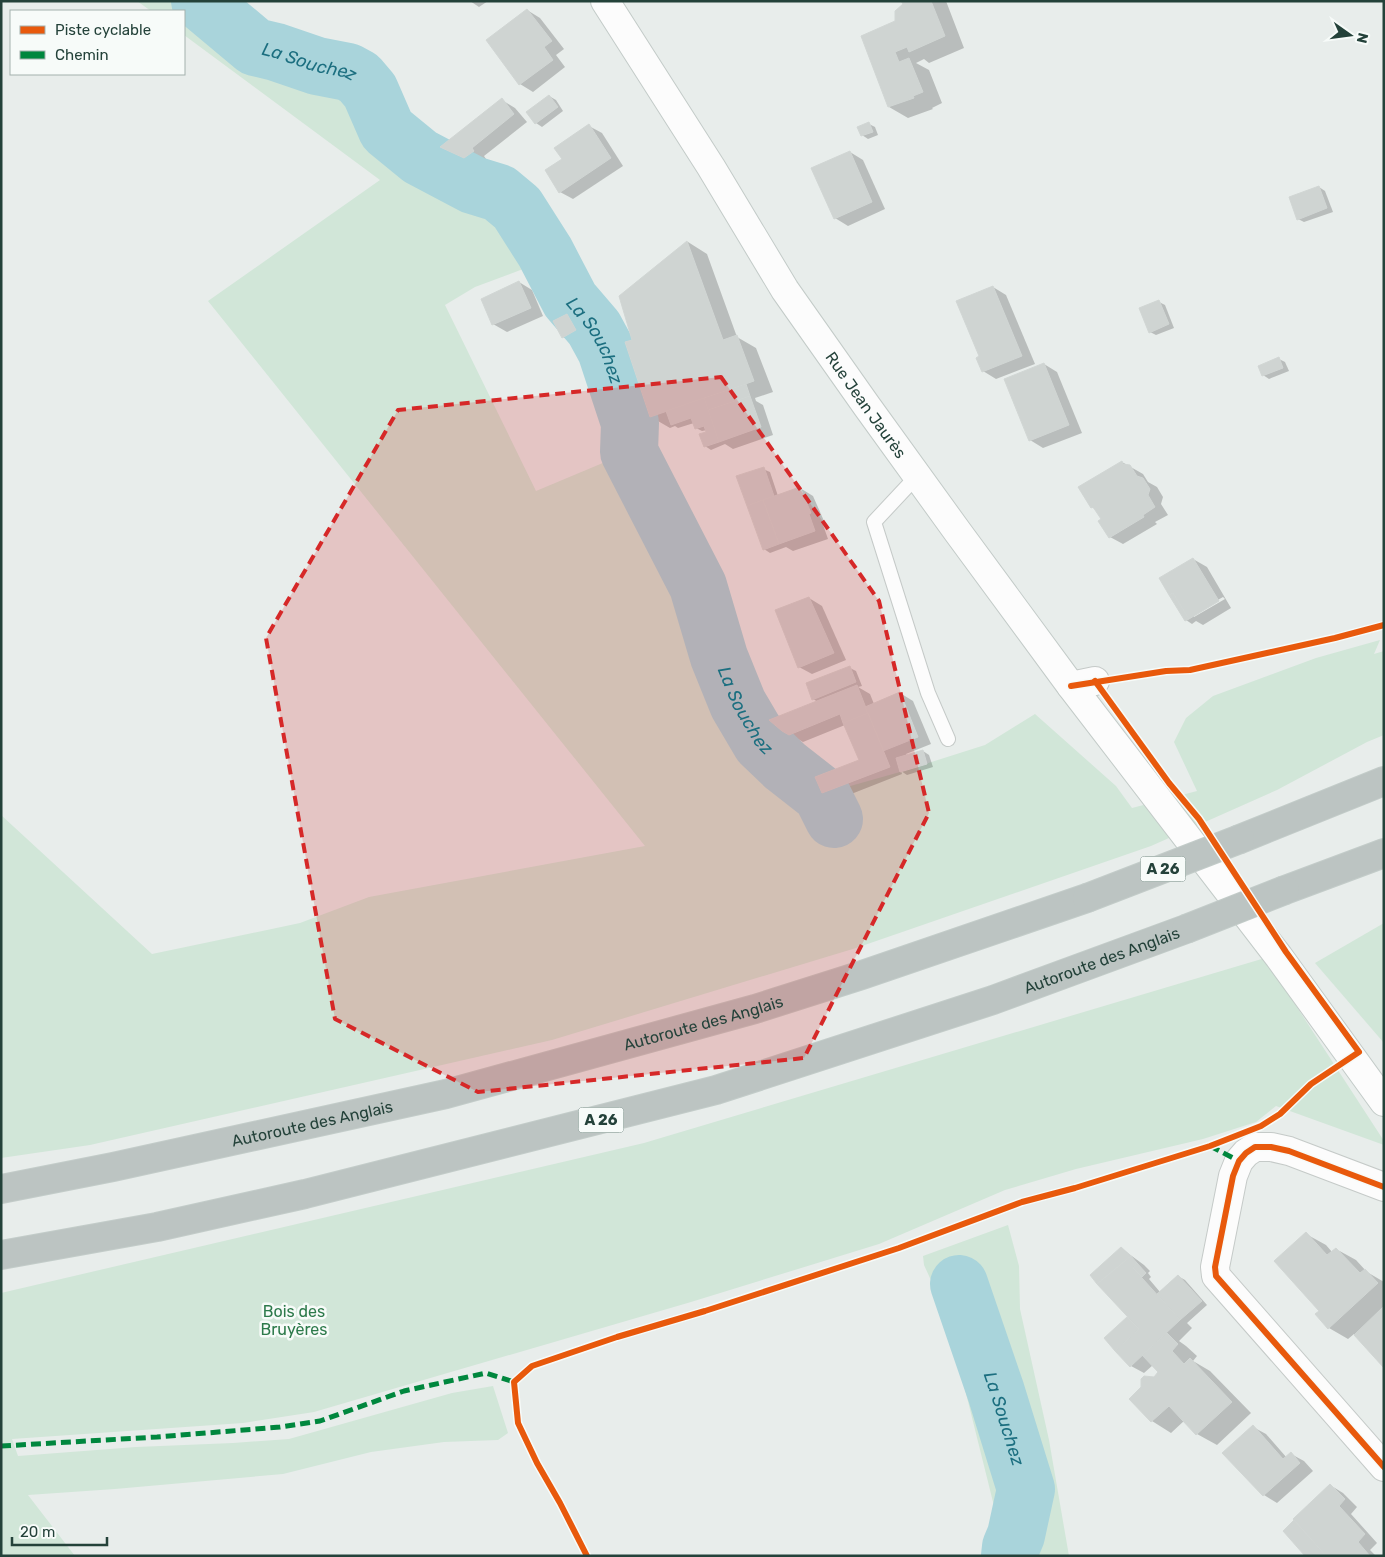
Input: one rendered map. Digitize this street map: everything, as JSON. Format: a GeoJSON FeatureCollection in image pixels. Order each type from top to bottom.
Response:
{"type":"FeatureCollection","features":[{"type":"Feature","properties":{"kind":"highway","name":"Autoroute des Anglais"},"geometry":{"type":"LineString","coordinates":[[1,1189],[122,1165],[446,1094],[755,1009],[871,972],[1087,898],[1384,781]]}},
{"type":"Feature","properties":{"kind":"highway","name":"Autoroute des Anglais"},"geometry":{"type":"LineString","coordinates":[[1,1255],[157,1227],[305,1194],[716,1090],[993,1000],[1384,853]]}},
{"type":"Feature","properties":{"kind":"main road","name":"Rue Jean Jaurès"},"geometry":{"type":"LineString","coordinates":[[605,1],[711,167],[784,290],[917,476],[1083,683],[1152,791],[1279,957],[1384,1102]]}},
{"type":"Feature","properties":{"kind":"main road"},"geometry":{"type":"LineString","coordinates":[[1383,1188],[1289,1151],[1271,1147],[1255,1147],[1246,1153],[1240,1161],[1234,1176],[1216,1257],[1216,1276],[1384,1467]]}},
{"type":"Feature","properties":{"kind":"lane"},"geometry":{"type":"LineString","coordinates":[[917,476],[874,522],[928,693],[948,739]]}},
{"type":"Feature","properties":{"kind":"highlighted area"},"geometry":{"type":"Polygon","coordinates":[[[721,377],[879,601],[929,813],[804,1058],[478,1092],[335,1019],[266,638],[398,410],[721,377]]]}},
{"type":"Feature","properties":{"kind":"green space"},"geometry":{"type":"Polygon","coordinates":[[[137,1],[201,1],[255,47],[317,66],[348,72],[359,78],[370,91],[387,130],[420,157],[473,185],[499,193],[517,208],[545,252],[531,266],[475,287],[445,305],[536,491],[629,452],[698,586],[719,657],[738,704],[761,743],[785,766],[822,794],[985,745],[1035,714],[1116,786],[1132,808],[1197,791],[1174,742],[1186,718],[1213,696],[1316,658],[1380,640],[1374,654],[1384,651],[1384,735],[1367,742],[1277,790],[1151,846],[856,948],[552,1040],[90,1145],[1,1158],[1,815],[152,954],[300,923],[369,897],[645,846],[208,301],[380,180],[185,36],[185,10],[150,10],[137,1]]]}},
{"type":"Feature","properties":{"kind":"green space"},"geometry":{"type":"Polygon","coordinates":[[[1384,923],[1384,1043],[1315,963],[1384,923]]]}},
{"type":"Feature","properties":{"kind":"green space","name":"Bois des Bruyères"},"geometry":{"type":"Polygon","coordinates":[[[1265,958],[1384,1141],[1384,1145],[1276,1106],[1256,1122],[1203,1139],[1076,1169],[1005,1190],[879,1244],[691,1302],[314,1412],[243,1423],[12,1439],[18,1456],[136,1447],[289,1439],[452,1393],[493,1386],[508,1433],[498,1440],[444,1442],[371,1452],[283,1474],[28,1495],[75,1556],[1,1556],[1,1293],[644,1143],[1265,958]]]}},
{"type":"Feature","properties":{"kind":"green space"},"geometry":{"type":"Polygon","coordinates":[[[1008,1225],[1019,1266],[1020,1309],[1049,1440],[1069,1556],[983,1556],[995,1510],[946,1313],[924,1265],[923,1256],[1008,1225]]]}},
{"type":"Feature","properties":{"kind":"building"},"geometry":{"type":"Polygon","coordinates":[[[901,1],[931,1],[945,36],[909,52],[907,47],[895,52],[899,62],[909,58],[923,92],[913,96],[914,98],[888,107],[861,36],[895,21],[895,11],[903,4],[901,1]]]}},
{"type":"Feature","properties":{"kind":"building"},"geometry":{"type":"Polygon","coordinates":[[[527,9],[552,41],[544,47],[553,60],[519,85],[486,40],[527,9]]]}},
{"type":"Feature","properties":{"kind":"building"},"geometry":{"type":"Polygon","coordinates":[[[549,95],[558,107],[535,124],[526,112],[549,95]]]}},
{"type":"Feature","properties":{"kind":"building"},"geometry":{"type":"Polygon","coordinates":[[[502,98],[514,114],[472,148],[474,151],[464,158],[440,147],[502,98]]]}},
{"type":"Feature","properties":{"kind":"building"},"geometry":{"type":"Polygon","coordinates":[[[869,122],[873,132],[861,136],[857,127],[869,122]]]}},
{"type":"Feature","properties":{"kind":"building"},"geometry":{"type":"Polygon","coordinates":[[[589,124],[611,158],[559,193],[545,170],[562,159],[554,148],[589,124]]]}},
{"type":"Feature","properties":{"kind":"building"},"geometry":{"type":"Polygon","coordinates":[[[850,151],[872,202],[834,219],[811,168],[850,151]]]}},
{"type":"Feature","properties":{"kind":"building"},"geometry":{"type":"Polygon","coordinates":[[[1319,186],[1327,208],[1297,220],[1289,197],[1319,186]]]}},
{"type":"Feature","properties":{"kind":"building"},"geometry":{"type":"Polygon","coordinates":[[[687,241],[723,340],[737,335],[754,381],[650,417],[625,342],[632,340],[619,296],[687,241]]]}},
{"type":"Feature","properties":{"kind":"building"},"geometry":{"type":"Polygon","coordinates":[[[519,281],[531,308],[492,325],[481,299],[519,281]]]}},
{"type":"Feature","properties":{"kind":"building"},"geometry":{"type":"Polygon","coordinates":[[[993,286],[1022,356],[982,372],[976,358],[979,356],[956,301],[993,286]]]}},
{"type":"Feature","properties":{"kind":"building"},"geometry":{"type":"Polygon","coordinates":[[[1159,300],[1169,324],[1149,333],[1139,308],[1159,300]]]}},
{"type":"Feature","properties":{"kind":"building"},"geometry":{"type":"Polygon","coordinates":[[[567,314],[576,330],[562,338],[553,321],[567,314]]]}},
{"type":"Feature","properties":{"kind":"building"},"geometry":{"type":"Polygon","coordinates":[[[1279,357],[1283,368],[1262,376],[1258,366],[1279,357]]]}},
{"type":"Feature","properties":{"kind":"building"},"geometry":{"type":"Polygon","coordinates":[[[1044,363],[1069,425],[1029,441],[1004,379],[1044,363]]]}},
{"type":"Feature","properties":{"kind":"building"},"geometry":{"type":"Polygon","coordinates":[[[746,384],[750,396],[708,410],[704,398],[746,384]]]}},
{"type":"Feature","properties":{"kind":"building"},"geometry":{"type":"Polygon","coordinates":[[[750,396],[761,427],[719,442],[708,410],[750,396]]]}},
{"type":"Feature","properties":{"kind":"building"},"geometry":{"type":"Polygon","coordinates":[[[704,398],[719,442],[704,447],[699,434],[706,432],[704,426],[695,429],[691,418],[671,425],[666,411],[704,398]]]}},
{"type":"Feature","properties":{"kind":"building"},"geometry":{"type":"Polygon","coordinates":[[[1122,461],[1123,464],[1130,465],[1137,476],[1143,478],[1150,489],[1148,495],[1155,507],[1143,515],[1144,517],[1109,538],[1098,521],[1101,519],[1093,507],[1091,508],[1078,487],[1122,461]]]}},
{"type":"Feature","properties":{"kind":"building"},"geometry":{"type":"Polygon","coordinates":[[[764,467],[774,496],[747,506],[736,476],[764,467]]]}},
{"type":"Feature","properties":{"kind":"building"},"geometry":{"type":"Polygon","coordinates":[[[800,487],[811,513],[809,514],[815,531],[779,544],[763,500],[800,487]]]}},
{"type":"Feature","properties":{"kind":"building"},"geometry":{"type":"Polygon","coordinates":[[[763,500],[779,544],[763,550],[747,506],[763,500]]]}},
{"type":"Feature","properties":{"kind":"building"},"geometry":{"type":"Polygon","coordinates":[[[1193,558],[1219,601],[1189,619],[1173,593],[1169,595],[1159,578],[1193,558]]]}},
{"type":"Feature","properties":{"kind":"building"},"geometry":{"type":"Polygon","coordinates":[[[1173,593],[1189,619],[1185,621],[1169,595],[1173,593]]]}},
{"type":"Feature","properties":{"kind":"building"},"geometry":{"type":"Polygon","coordinates":[[[809,597],[834,653],[798,668],[775,610],[809,597]]]}},
{"type":"Feature","properties":{"kind":"building"},"geometry":{"type":"Polygon","coordinates":[[[850,666],[856,682],[812,700],[806,683],[850,666]]]}},
{"type":"Feature","properties":{"kind":"building"},"geometry":{"type":"Polygon","coordinates":[[[857,685],[868,713],[843,723],[840,714],[789,735],[769,720],[857,685]]]}},
{"type":"Feature","properties":{"kind":"building"},"geometry":{"type":"Polygon","coordinates":[[[900,692],[918,737],[883,751],[865,707],[900,692]]]}},
{"type":"Feature","properties":{"kind":"building"},"geometry":{"type":"Polygon","coordinates":[[[868,713],[890,767],[822,793],[815,777],[859,760],[843,723],[868,713]]]}},
{"type":"Feature","properties":{"kind":"building"},"geometry":{"type":"Polygon","coordinates":[[[923,750],[927,764],[900,772],[896,758],[923,750]]]}},
{"type":"Feature","properties":{"kind":"building"},"geometry":{"type":"Polygon","coordinates":[[[1306,1232],[1327,1255],[1336,1248],[1360,1273],[1365,1269],[1378,1283],[1328,1329],[1315,1314],[1319,1311],[1274,1261],[1306,1232]]]}},
{"type":"Feature","properties":{"kind":"building"},"geometry":{"type":"Polygon","coordinates":[[[1121,1247],[1131,1256],[1097,1284],[1090,1275],[1121,1247]]]}},
{"type":"Feature","properties":{"kind":"building"},"geometry":{"type":"Polygon","coordinates":[[[1131,1256],[1137,1263],[1133,1268],[1180,1320],[1130,1367],[1115,1351],[1139,1329],[1097,1284],[1131,1256]]]}},
{"type":"Feature","properties":{"kind":"building"},"geometry":{"type":"Polygon","coordinates":[[[1137,1263],[1146,1273],[1142,1277],[1133,1268],[1137,1263]]]}},
{"type":"Feature","properties":{"kind":"building"},"geometry":{"type":"Polygon","coordinates":[[[1178,1275],[1202,1301],[1180,1320],[1157,1294],[1178,1275]]]}},
{"type":"Feature","properties":{"kind":"building"},"geometry":{"type":"Polygon","coordinates":[[[1384,1308],[1384,1368],[1354,1335],[1384,1308]]]}},
{"type":"Feature","properties":{"kind":"building"},"geometry":{"type":"Polygon","coordinates":[[[1127,1317],[1139,1329],[1115,1351],[1104,1338],[1127,1317]]]}},
{"type":"Feature","properties":{"kind":"building"},"geometry":{"type":"Polygon","coordinates":[[[1167,1333],[1178,1344],[1172,1351],[1184,1364],[1190,1358],[1232,1402],[1196,1435],[1169,1406],[1151,1422],[1129,1399],[1141,1387],[1141,1379],[1144,1376],[1154,1377],[1158,1372],[1142,1355],[1167,1333]]]}},
{"type":"Feature","properties":{"kind":"building"},"geometry":{"type":"Polygon","coordinates":[[[1253,1425],[1283,1459],[1291,1452],[1300,1463],[1263,1496],[1222,1453],[1253,1425]]]}},
{"type":"Feature","properties":{"kind":"building"},"geometry":{"type":"Polygon","coordinates":[[[1330,1484],[1345,1499],[1339,1506],[1365,1534],[1358,1542],[1370,1556],[1326,1556],[1293,1519],[1330,1484]]]}},
{"type":"Feature","properties":{"kind":"building"},"geometry":{"type":"Polygon","coordinates":[[[1294,1520],[1326,1556],[1305,1556],[1283,1531],[1294,1520]]]}},
{"type":"Feature","properties":{"kind":"waterway","name":"La Souchez"},"geometry":{"type":"LineString","coordinates":[[200,1],[255,47],[317,66],[348,72],[359,78],[370,91],[387,130],[420,157],[473,185],[499,193],[517,208],[545,252],[570,300],[594,328],[606,350],[630,423],[629,452],[698,586],[719,657],[738,704],[761,743],[785,766],[822,795],[834,819]]}},
{"type":"Feature","properties":{"kind":"waterway","name":"La Souchez"},"geometry":{"type":"LineString","coordinates":[[959,1284],[996,1392],[1026,1489],[1010,1556]]}},
{"type":"Feature","properties":{"kind":"marked path"},"geometry":{"type":"LineString","coordinates":[[1210,1146],[1239,1161]]}},
{"type":"Feature","properties":{"kind":"marked path"},"geometry":{"type":"LineString","coordinates":[[1,1446],[157,1437],[280,1427],[320,1421],[404,1391],[486,1373],[514,1382]]}},
{"type":"Feature","properties":{"kind":"cycle path"},"geometry":{"type":"LineString","coordinates":[[1071,686],[1166,671],[1190,670],[1335,638],[1384,625]]}},
{"type":"Feature","properties":{"kind":"cycle path"},"geometry":{"type":"LineString","coordinates":[[587,1556],[537,1463],[518,1423],[514,1382],[532,1366],[617,1337],[705,1311],[899,1248],[1022,1202],[1075,1188],[1210,1146],[1261,1126],[1280,1114],[1311,1084],[1359,1052],[1286,952],[1199,819],[1169,783],[1095,681]]}},
{"type":"Feature","properties":{"kind":"cycle path"},"geometry":{"type":"LineString","coordinates":[[1384,1187],[1289,1151],[1271,1147],[1255,1147],[1239,1161],[1233,1176],[1215,1267],[1216,1276],[1384,1467]]}}]}
